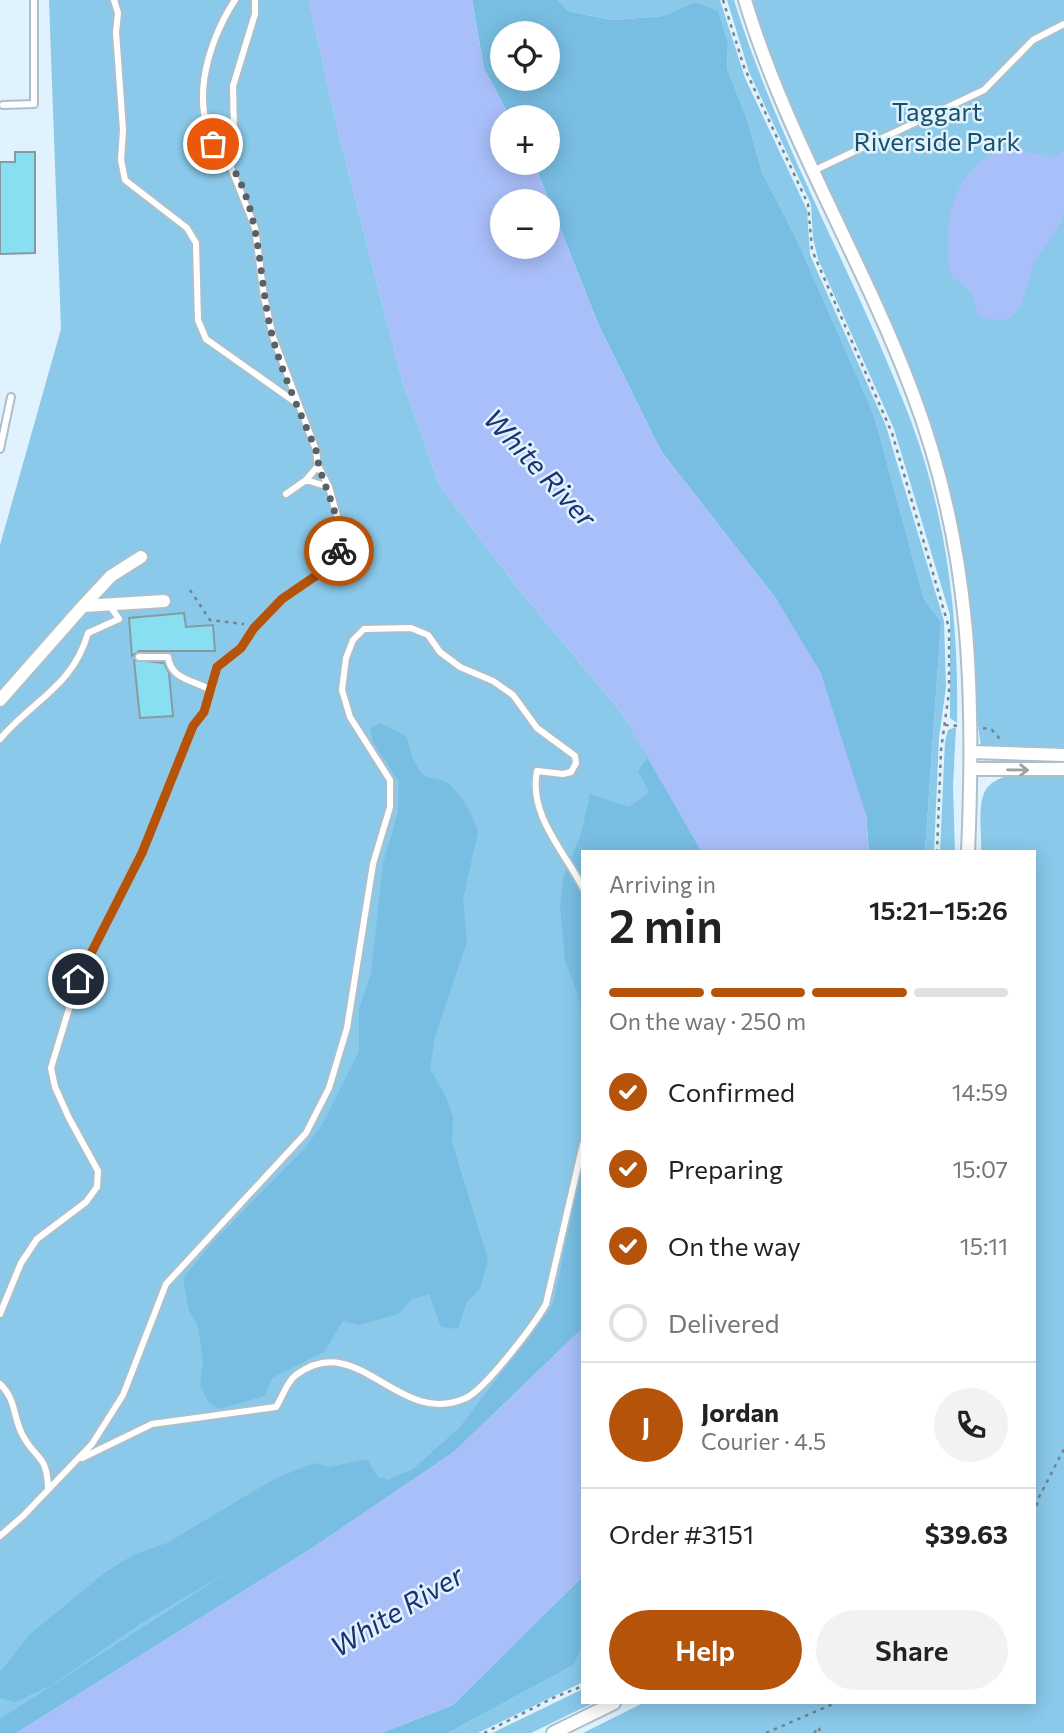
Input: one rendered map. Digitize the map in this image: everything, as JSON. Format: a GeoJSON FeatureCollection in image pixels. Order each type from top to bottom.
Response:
{"type":"FeatureCollection","features":[{"type":"Feature","properties":{"kind":"street"},"geometry":{"type":"LineString","coordinates":[[745,0],[765,63],[900,360],[938,472],[957,552],[966,610],[972,703],[968,850]]}},
{"type":"Feature","properties":{"kind":"street"},"geometry":{"type":"LineString","coordinates":[[0,700],[111,576],[141,557]]}},
{"type":"Feature","properties":{"kind":"street"},"geometry":{"type":"LineString","coordinates":[[83,606],[164,601]]}},
{"type":"Feature","properties":{"kind":"street"},"geometry":{"type":"LineString","coordinates":[[972,752],[1064,755]]}},
{"type":"Feature","properties":{"kind":"street"},"geometry":{"type":"LineString","coordinates":[[971,769],[1064,769]]}},
{"type":"Feature","properties":{"kind":"street"},"geometry":{"type":"LineString","coordinates":[[553,1733],[612,1704]]}},
{"type":"Feature","properties":{"kind":"lane"},"geometry":{"type":"LineString","coordinates":[[3,105],[34,104],[34,0]]}},
{"type":"Feature","properties":{"kind":"lane"},"geometry":{"type":"LineString","coordinates":[[114,0],[118,13],[121,160],[125,180],[187,228],[196,243],[198,320],[206,339],[295,402]]}},
{"type":"Feature","properties":{"kind":"lane"},"geometry":{"type":"LineString","coordinates":[[0,1314],[22,1263],[37,1239],[86,1202],[97,1187],[98,1171],[69,1118],[55,1087],[51,1068],[78,979],[142,853],[211,690],[217,667],[241,648],[254,628],[282,599],[333,564],[339,549],[339,523],[328,487],[317,466],[316,450],[295,402],[273,337],[255,228],[226,155],[209,136],[204,117],[204,89],[210,52],[223,17],[235,0]]}},
{"type":"Feature","properties":{"kind":"lane"},"geometry":{"type":"LineString","coordinates":[[226,155],[234,132],[233,86],[256,14],[256,0]]}},
{"type":"Feature","properties":{"kind":"lane"},"geometry":{"type":"LineString","coordinates":[[813,171],[984,90],[1033,40],[1064,24]]}},
{"type":"Feature","properties":{"kind":"lane"},"geometry":{"type":"LineString","coordinates":[[0,449],[11,397]]}},
{"type":"Feature","properties":{"kind":"lane"},"geometry":{"type":"LineString","coordinates":[[286,494],[306,480],[317,466]]}},
{"type":"Feature","properties":{"kind":"lane"},"geometry":{"type":"LineString","coordinates":[[306,480],[328,487]]}},
{"type":"Feature","properties":{"kind":"lane"},"geometry":{"type":"LineString","coordinates":[[0,739],[15,721],[68,676],[82,653],[88,633],[119,620],[108,605]]}},
{"type":"Feature","properties":{"kind":"lane"},"geometry":{"type":"LineString","coordinates":[[0,1536],[23,1516],[92,1444],[123,1395],[166,1284],[306,1133],[328,1088],[347,1028],[373,864],[390,807],[390,780],[350,717],[342,690],[346,658],[353,640],[364,629],[411,628],[428,635],[440,652],[460,667],[493,681],[513,695],[537,728],[575,756],[576,763],[570,772],[563,775],[537,771],[535,783],[540,808],[552,841],[571,864],[581,884]]}},
{"type":"Feature","properties":{"kind":"lane"},"geometry":{"type":"LineString","coordinates":[[139,657],[168,657],[169,667],[181,678],[211,690]]}},
{"type":"Feature","properties":{"kind":"lane"},"geometry":{"type":"LineString","coordinates":[[74,1463],[152,1424],[276,1407],[294,1376],[318,1364],[340,1362],[359,1367],[401,1395],[426,1403],[450,1402],[468,1397],[534,1324],[546,1304],[581,1153]]}},
{"type":"Feature","properties":{"kind":"lane"},"geometry":{"type":"LineString","coordinates":[[0,1384],[12,1398],[22,1434],[46,1463],[48,1488]]}},
{"type":"Feature","properties":{"kind":"path"},"geometry":{"type":"LineString","coordinates":[[723,0],[744,67],[808,204],[813,250],[818,264],[892,433],[949,628],[949,692],[941,750],[937,850]]}},
{"type":"Feature","properties":{"kind":"path"},"geometry":{"type":"LineString","coordinates":[[190,590],[210,620],[254,628]]}},
{"type":"Feature","properties":{"kind":"path"},"geometry":{"type":"LineString","coordinates":[[1036,1507],[1064,1449]]}},
{"type":"Feature","properties":{"kind":"path"},"geometry":{"type":"LineString","coordinates":[[484,1733],[555,1696],[581,1687]]}},
{"type":"Feature","properties":{"kind":"path"},"geometry":{"type":"LineString","coordinates":[[766,1733],[833,1704]]}},
{"type":"Feature","properties":{"kind":"path"},"geometry":{"type":"LineString","coordinates":[[814,1733],[819,1727],[820,1733]]}},
{"type":"Feature","properties":{"kind":"green space"},"geometry":{"type":"Polygon","coordinates":[[[49,0],[309,0],[338,131],[402,380],[440,486],[517,587],[621,712],[672,797],[586,850],[581,850],[581,1289],[455,1451],[309,1550],[16,1733],[0,1733],[0,545],[61,329],[49,0]]]}},
{"type":"Feature","properties":{"kind":"green space"},"geometry":{"type":"Polygon","coordinates":[[[558,0],[720,0],[745,78],[807,210],[810,255],[886,426],[944,621],[946,687],[939,738],[934,850],[925,850],[941,622],[924,599],[874,415],[798,242],[762,172],[747,119],[727,68],[728,45],[694,2],[663,16],[612,20],[568,11],[558,0]]]}},
{"type":"Feature","properties":{"kind":"green space"},"geometry":{"type":"Polygon","coordinates":[[[727,0],[734,0],[773,107],[890,368],[923,458],[942,532],[953,608],[957,723],[950,718],[950,615],[894,429],[818,259],[813,238],[811,204],[749,72],[727,0]]]}},
{"type":"Feature","properties":{"kind":"green space","name":"Taggart Riverside Park"},"geometry":{"type":"Polygon","coordinates":[[[746,0],[1064,0],[1064,755],[982,753],[945,496],[900,360],[750,18],[746,0]]]}},
{"type":"Feature","properties":{"kind":"green space"},"geometry":{"type":"Polygon","coordinates":[[[956,727],[953,786],[955,850],[940,850],[945,741],[948,730],[956,727]]]}},
{"type":"Feature","properties":{"kind":"green space"},"geometry":{"type":"Polygon","coordinates":[[[1018,774],[1064,774],[1064,1733],[583,1733],[641,1704],[1036,1704],[1036,850],[981,850],[980,816],[983,796],[988,787],[996,780],[1018,774]]]}},
{"type":"Feature","properties":{"kind":"green space"},"geometry":{"type":"Polygon","coordinates":[[[581,1650],[581,1683],[478,1733],[448,1733],[574,1665],[581,1650]]]}},
{"type":"Feature","properties":{"kind":"green space"},"geometry":{"type":"Polygon","coordinates":[[[581,1690],[581,1704],[591,1704],[531,1733],[492,1733],[581,1690]]]}},
{"type":"Feature","properties":{"kind":"shaded area"},"geometry":{"type":"Polygon","coordinates":[[[472,0],[558,0],[568,11],[612,20],[663,16],[694,2],[718,11],[728,45],[727,68],[747,119],[762,172],[798,242],[874,415],[924,599],[941,622],[925,850],[869,850],[866,815],[777,600],[661,451],[599,326],[560,228],[560,189],[544,189],[539,175],[560,175],[560,105],[504,105],[496,91],[560,91],[560,21],[490,21],[490,80],[484,69],[472,0]]]}},
{"type":"Feature","properties":{"kind":"shaded area"},"geometry":{"type":"Polygon","coordinates":[[[381,723],[407,737],[413,759],[423,774],[444,781],[455,790],[473,818],[478,832],[463,899],[467,942],[435,1036],[430,1069],[445,1095],[453,1117],[452,1142],[488,1260],[480,1288],[466,1304],[458,1329],[441,1327],[429,1294],[411,1300],[399,1314],[358,1325],[343,1321],[324,1352],[272,1378],[265,1396],[220,1409],[208,1402],[200,1385],[203,1360],[198,1326],[189,1311],[183,1278],[212,1243],[305,1148],[322,1125],[359,1051],[359,1009],[371,974],[383,864],[398,812],[399,782],[373,742],[370,728],[381,723]]]}},
{"type":"Feature","properties":{"kind":"shaded area"},"geometry":{"type":"Polygon","coordinates":[[[648,757],[701,850],[581,850],[581,1014],[578,994],[565,961],[560,905],[563,879],[581,834],[590,794],[629,807],[649,792],[638,771],[648,757]]]}},
{"type":"Feature","properties":{"kind":"shaded area"},"geometry":{"type":"Polygon","coordinates":[[[581,1168],[581,1330],[455,1451],[309,1550],[16,1733],[0,1733],[0,1719],[238,1566],[143,1622],[50,1686],[15,1702],[0,1698],[0,1672],[29,1635],[107,1571],[135,1554],[167,1543],[274,1479],[314,1463],[329,1467],[367,1459],[378,1477],[388,1480],[413,1469],[459,1428],[553,1305],[581,1168]]]}},
{"type":"Feature","properties":{"kind":"shaded area"},"geometry":{"type":"Polygon","coordinates":[[[581,1578],[581,1650],[574,1665],[448,1733],[381,1733],[453,1705],[581,1578]]]}},
{"type":"Feature","properties":{"kind":"water","name":"White River"},"geometry":{"type":"Polygon","coordinates":[[[309,0],[472,0],[484,69],[490,80],[490,91],[496,91],[504,105],[490,105],[490,175],[539,175],[544,189],[490,189],[490,259],[560,259],[560,228],[599,326],[661,451],[777,600],[821,673],[866,815],[869,850],[701,850],[621,712],[517,587],[440,486],[402,380],[338,131],[309,0]]]}},
{"type":"Feature","properties":{"kind":"water"},"geometry":{"type":"Polygon","coordinates":[[[1006,147],[1053,157],[1064,151],[1064,211],[1057,230],[1038,257],[1015,314],[1006,319],[995,320],[978,315],[971,293],[953,279],[948,264],[949,221],[956,194],[970,171],[1006,147]]]}},
{"type":"Feature","properties":{"kind":"water","name":"White River"},"geometry":{"type":"Polygon","coordinates":[[[581,1330],[581,1578],[453,1705],[381,1733],[16,1733],[309,1550],[455,1451],[581,1330]]]}},
{"type":"Feature","properties":{"kind":"building"},"geometry":{"type":"Polygon","coordinates":[[[15,152],[35,152],[35,253],[0,254],[0,162],[15,162],[15,152]]]}},
{"type":"Feature","properties":{"kind":"building"},"geometry":{"type":"Polygon","coordinates":[[[184,613],[186,627],[213,625],[215,651],[139,651],[132,656],[129,618],[184,613]]]}},
{"type":"Feature","properties":{"kind":"building"},"geometry":{"type":"Polygon","coordinates":[[[134,660],[164,663],[169,673],[173,716],[140,718],[134,660]]]}},
{"type":"Feature","properties":{"kind":"way so far"},"geometry":{"type":"LineString","coordinates":[[213,144],[226,155],[246,198],[255,228],[264,297],[273,337],[295,402],[316,450],[317,466],[328,487],[339,523],[339,551]]}},
{"type":"Feature","properties":{"kind":"route"},"geometry":{"type":"LineString","coordinates":[[78,979],[142,853],[193,726],[204,712],[217,667],[241,648],[254,628],[282,599],[333,564],[339,551]]}}]}
